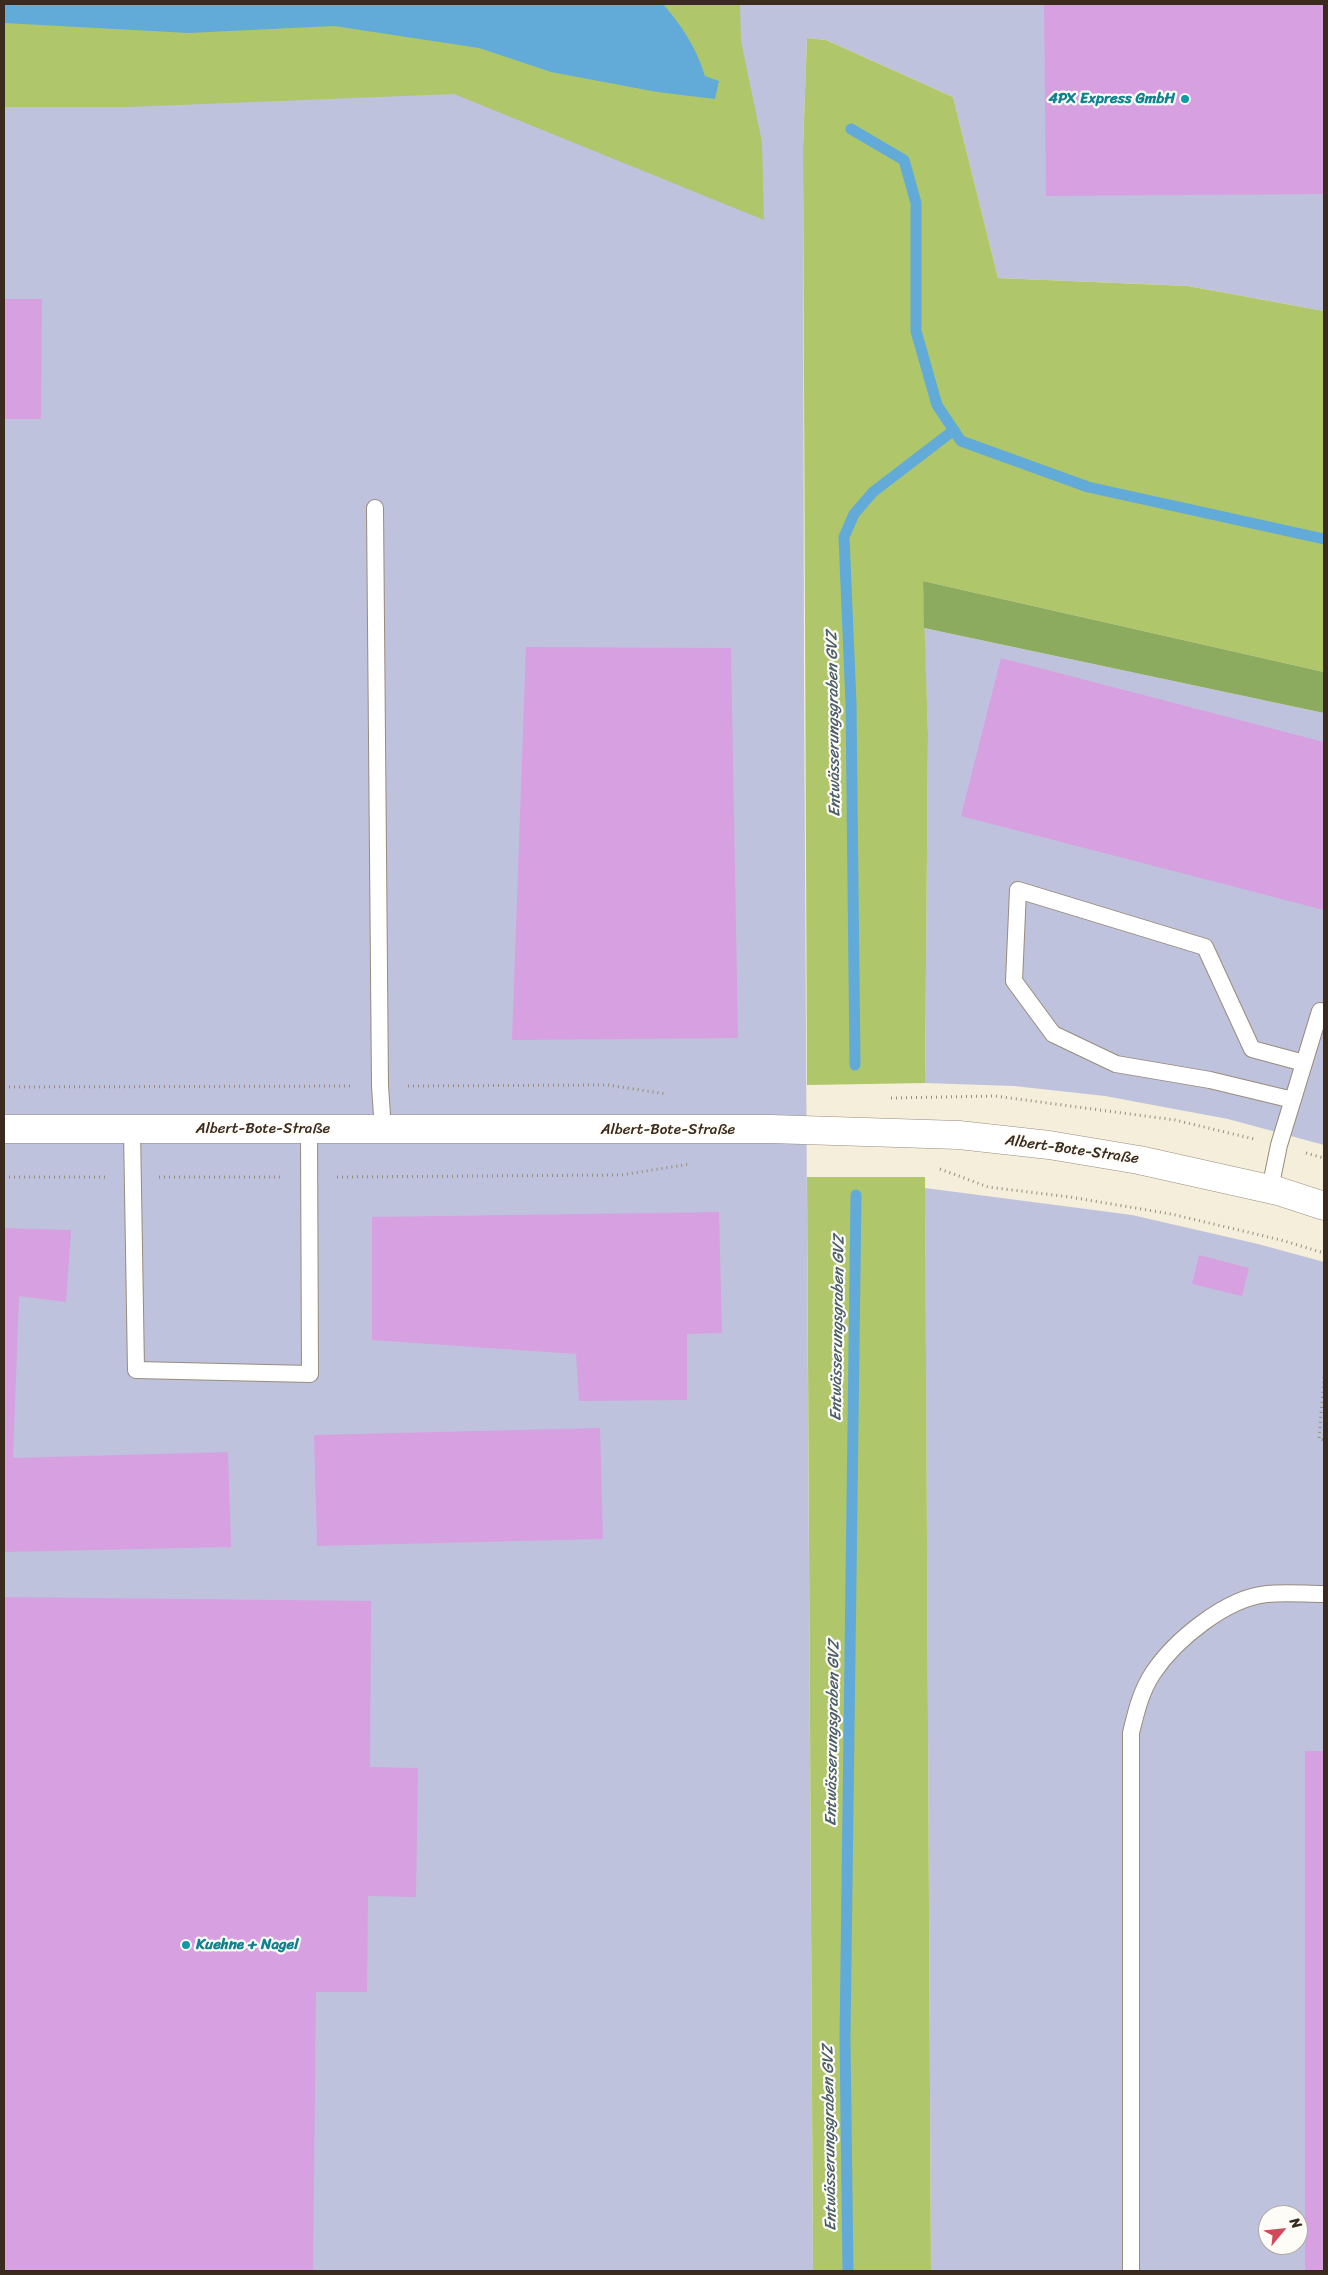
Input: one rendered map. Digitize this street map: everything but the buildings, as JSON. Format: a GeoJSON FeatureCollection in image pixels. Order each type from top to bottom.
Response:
{"type":"FeatureCollection","features":[{"type":"Feature","properties":{"kind":"street","name":"Albert-Bote-Straße"},"geometry":{"type":"LineString","coordinates":[[4,1129],[771,1129],[959,1135],[1049,1145],[1139,1160],[1270,1189],[1324,1206]]}},
{"type":"Feature","properties":{"kind":"lane"},"geometry":{"type":"LineString","coordinates":[[375,508],[380,1079],[383,1130]]}},
{"type":"Feature","properties":{"kind":"lane"},"geometry":{"type":"LineString","coordinates":[[1293,1100],[1210,1080],[1116,1064],[1053,1034],[1014,981],[1018,890],[1205,947],[1252,1049],[1304,1063]]}},
{"type":"Feature","properties":{"kind":"lane"},"geometry":{"type":"LineString","coordinates":[[1270,1189],[1279,1146],[1304,1063],[1320,1011],[1324,1012]]}},
{"type":"Feature","properties":{"kind":"lane"},"geometry":{"type":"LineString","coordinates":[[132,1129],[136,1370],[310,1374],[309,1130]]}},
{"type":"Feature","properties":{"kind":"lane"},"geometry":{"type":"LineString","coordinates":[[1132,2271],[1131,1733],[1138,1702],[1153,1673],[1177,1644],[1208,1620],[1239,1602],[1266,1594],[1324,1594]]}},
{"type":"Feature","properties":{"kind":"path"},"geometry":{"type":"LineString","coordinates":[[4,1177],[622,1175],[698,1162]]}},
{"type":"Feature","properties":{"kind":"path"},"geometry":{"type":"LineString","coordinates":[[930,1168],[940,1169],[988,1187],[1070,1197],[1171,1214],[1281,1240],[1324,1253]]}},
{"type":"Feature","properties":{"kind":"path"},"geometry":{"type":"LineString","coordinates":[[1324,1377],[1319,1439],[1324,1440]]}},
{"type":"Feature","properties":{"kind":"shaded area"},"geometry":{"type":"Polygon","coordinates":[[[4,4],[1324,4],[1324,311],[1188,286],[998,278],[953,97],[826,40],[807,38],[803,148],[804,681],[813,2271],[4,2271],[4,4]]]}},
{"type":"Feature","properties":{"kind":"shaded area"},"geometry":{"type":"Polygon","coordinates":[[[924,628],[1324,713],[1324,1145],[1228,1119],[1105,1096],[1014,1086],[925,1083],[928,734],[924,628]]]}},
{"type":"Feature","properties":{"kind":"shaded area"},"geometry":{"type":"Polygon","coordinates":[[[925,1188],[1132,1215],[1258,1244],[1324,1262],[1324,2271],[931,2271],[925,1188]]]}},
{"type":"Feature","properties":{"kind":"green space"},"geometry":{"type":"Polygon","coordinates":[[[4,4],[740,4],[741,41],[762,142],[764,220],[454,94],[129,107],[4,107],[4,4]]]}},
{"type":"Feature","properties":{"kind":"green space"},"geometry":{"type":"Polygon","coordinates":[[[807,38],[826,40],[953,97],[998,278],[1188,286],[1324,311],[1324,672],[923,581],[928,734],[925,1083],[807,1085],[803,148],[807,38]]]}},
{"type":"Feature","properties":{"kind":"green space"},"geometry":{"type":"Polygon","coordinates":[[[923,581],[1324,672],[1324,713],[924,628],[923,581]]]}},
{"type":"Feature","properties":{"kind":"green space"},"geometry":{"type":"Polygon","coordinates":[[[807,1177],[925,1177],[931,2271],[813,2271],[807,1177]]]}},
{"type":"Feature","properties":{"kind":"water"},"geometry":{"type":"Polygon","coordinates":[[[4,4],[663,4],[688,37],[705,76],[719,81],[715,99],[657,92],[551,72],[479,48],[334,26],[189,33],[4,23],[4,4]]]}},
{"type":"Feature","properties":{"kind":"waterway"},"geometry":{"type":"LineString","coordinates":[[851,129],[904,160],[916,203],[916,331],[937,405],[961,441],[1088,487],[1324,539]]}},
{"type":"Feature","properties":{"kind":"waterway","name":"Entwässerungsgraben GVZ"},"geometry":{"type":"LineString","coordinates":[[855,1065],[851,703],[844,537],[854,514],[873,492],[954,430]]}},
{"type":"Feature","properties":{"kind":"waterway","name":"Entwässerungsgraben GVZ"},"geometry":{"type":"LineString","coordinates":[[848,2271],[845,2039],[856,1195]]}},
{"type":"Feature","properties":{"kind":"place","name":"4PX Express GmbH"},"geometry":{"type":"Point","coordinates":[1185,99]}},
{"type":"Feature","properties":{"kind":"place","name":"Kuehne + Nagel"},"geometry":{"type":"Point","coordinates":[186,1945]}}]}
